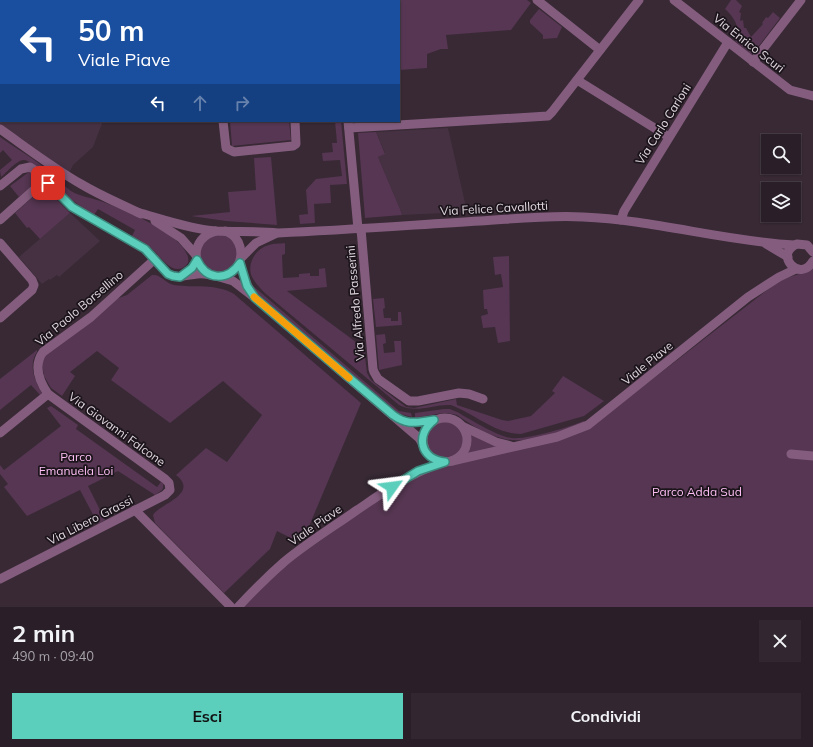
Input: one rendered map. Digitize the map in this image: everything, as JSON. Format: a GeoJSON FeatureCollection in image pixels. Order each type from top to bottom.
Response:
{"type":"FeatureCollection","features":[{"type":"Feature","properties":{"kind":"street"},"geometry":{"type":"LineString","coordinates":[[537,0],[600,50]]}},
{"type":"Feature","properties":{"kind":"street"},"geometry":{"type":"LineString","coordinates":[[348,124],[543,117],[549,115],[639,0]]}},
{"type":"Feature","properties":{"kind":"street","name":"Via Enrico Scuri"},"geometry":{"type":"LineString","coordinates":[[674,0],[790,90],[813,96]]}},
{"type":"Feature","properties":{"kind":"street"},"geometry":{"type":"LineString","coordinates":[[753,62],[801,0]]}},
{"type":"Feature","properties":{"kind":"street","name":"Via Carlo Carloni"},"geometry":{"type":"LineString","coordinates":[[621,220],[624,211],[728,42]]}},
{"type":"Feature","properties":{"kind":"street"},"geometry":{"type":"LineString","coordinates":[[577,80],[669,137]]}},
{"type":"Feature","properties":{"kind":"street"},"geometry":{"type":"LineString","coordinates":[[223,122],[226,148],[234,152],[293,146],[296,144],[297,140],[295,122]]}},
{"type":"Feature","properties":{"kind":"street","name":"Via Alfredo Passerini"},"geometry":{"type":"LineString","coordinates":[[348,124],[373,369],[376,376],[409,401],[418,402],[458,393],[468,394],[483,399]]}},
{"type":"Feature","properties":{"kind":"street","name":"Via Felice Cavallotti"},"geometry":{"type":"LineString","coordinates":[[0,130],[81,184],[173,232],[181,238],[203,270],[213,275]]}},
{"type":"Feature","properties":{"kind":"street"},"geometry":{"type":"LineString","coordinates":[[0,186],[17,172],[26,168],[33,169],[72,207],[145,249],[155,258],[168,274],[173,276],[180,277],[200,274],[228,275],[236,269],[240,260],[256,242],[278,233]]}},
{"type":"Feature","properties":{"kind":"street"},"geometry":{"type":"LineString","coordinates":[[1,219],[38,186],[48,183]]}},
{"type":"Feature","properties":{"kind":"street","name":"Via Felice Cavallotti"},"geometry":{"type":"LineString","coordinates":[[137,212],[186,225],[232,234],[239,243],[242,252],[240,260],[247,286],[255,298]]}},
{"type":"Feature","properties":{"kind":"street","name":"Via Felice Cavallotti"},"geometry":{"type":"LineString","coordinates":[[220,231],[257,231],[278,233],[551,217],[585,217],[621,220],[764,243],[794,245],[804,244],[812,250]]}},
{"type":"Feature","properties":{"kind":"street"},"geometry":{"type":"LineString","coordinates":[[180,277],[192,268],[200,240],[206,234],[220,231]]}},
{"type":"Feature","properties":{"kind":"street"},"geometry":{"type":"LineString","coordinates":[[0,243],[32,280],[34,285],[32,290],[0,318]]}},
{"type":"Feature","properties":{"kind":"street","name":"Via Felice Cavallotti"},"geometry":{"type":"LineString","coordinates":[[764,243],[791,263]]}},
{"type":"Feature","properties":{"kind":"street"},"geometry":{"type":"LineString","coordinates":[[791,263],[789,250],[794,245]]}},
{"type":"Feature","properties":{"kind":"street","name":"Via Paolo Borsellino"},"geometry":{"type":"LineString","coordinates":[[48,394],[42,386],[38,368],[40,357],[44,352],[91,317],[155,258]]}},
{"type":"Feature","properties":{"kind":"street","name":"Viale Piave"},"geometry":{"type":"LineString","coordinates":[[448,461],[520,446],[567,434],[593,422],[735,307],[778,277],[791,263],[804,269],[812,263]]}},
{"type":"Feature","properties":{"kind":"street"},"geometry":{"type":"LineString","coordinates":[[213,275],[233,281],[255,298],[419,438],[424,448],[433,459],[448,461]]}},
{"type":"Feature","properties":{"kind":"street"},"geometry":{"type":"LineString","coordinates":[[0,433],[48,394]]}},
{"type":"Feature","properties":{"kind":"street","name":"Via Giovanni Falcone"},"geometry":{"type":"LineString","coordinates":[[48,394],[165,479],[170,487]]}},
{"type":"Feature","properties":{"kind":"street"},"geometry":{"type":"LineString","coordinates":[[393,415],[407,423],[434,420]]}},
{"type":"Feature","properties":{"kind":"street","name":"Viale Piave"},"geometry":{"type":"LineString","coordinates":[[414,474],[422,463],[424,448],[422,439],[424,431],[434,420],[449,418],[462,426],[502,444],[520,446]]}},
{"type":"Feature","properties":{"kind":"street","name":"Viale Piave"},"geometry":{"type":"LineString","coordinates":[[238,607],[286,561],[330,529],[414,474],[458,458],[466,446],[467,439],[466,432],[462,426]]}},
{"type":"Feature","properties":{"kind":"street"},"geometry":{"type":"LineString","coordinates":[[791,454],[813,456]]}},
{"type":"Feature","properties":{"kind":"street","name":"Via Libero Grassi"},"geometry":{"type":"LineString","coordinates":[[0,579],[165,495],[170,490],[170,487]]}},
{"type":"Feature","properties":{"kind":"street"},"geometry":{"type":"LineString","coordinates":[[135,510],[231,607]]}},
{"type":"Feature","properties":{"kind":"shaded area"},"geometry":{"type":"Polygon","coordinates":[[[0,122],[103,122],[93,147],[73,165],[68,175],[0,128],[0,122]]]}},
{"type":"Feature","properties":{"kind":"shaded area"},"geometry":{"type":"Polygon","coordinates":[[[448,128],[466,212],[402,215],[378,157],[385,153],[376,132],[448,128]]]}},
{"type":"Feature","properties":{"kind":"shaded area"},"geometry":{"type":"Polygon","coordinates":[[[70,213],[100,241],[59,277],[57,275],[42,284],[19,257],[70,213]]]}},
{"type":"Feature","properties":{"kind":"green space"},"geometry":{"type":"Polygon","coordinates":[[[400,0],[527,0],[531,3],[511,30],[446,35],[448,49],[441,49],[427,54],[427,68],[400,70],[400,0]]]}},
{"type":"Feature","properties":{"kind":"green space"},"geometry":{"type":"Polygon","coordinates":[[[731,0],[736,0],[742,6],[739,12],[741,13],[740,21],[743,20],[744,28],[746,28],[751,37],[763,24],[762,23],[766,17],[768,18],[773,12],[780,18],[752,55],[735,41],[738,32],[736,24],[734,19],[725,9],[731,0]]]}},
{"type":"Feature","properties":{"kind":"green space"},"geometry":{"type":"Polygon","coordinates":[[[539,9],[562,27],[557,38],[543,39],[543,35],[530,23],[530,20],[539,9]]]}},
{"type":"Feature","properties":{"kind":"green space"},"geometry":{"type":"Polygon","coordinates":[[[230,122],[289,122],[291,140],[232,146],[230,122]]]}},
{"type":"Feature","properties":{"kind":"green space"},"geometry":{"type":"Polygon","coordinates":[[[335,122],[341,122],[347,184],[330,185],[331,203],[314,204],[315,223],[300,224],[299,215],[308,214],[306,190],[316,179],[342,176],[340,160],[323,161],[322,153],[333,152],[332,143],[337,143],[335,122]]]}},
{"type":"Feature","properties":{"kind":"green space"},"geometry":{"type":"Polygon","coordinates":[[[376,132],[385,154],[378,157],[402,215],[365,218],[358,133],[376,132]]]}},
{"type":"Feature","properties":{"kind":"green space"},"geometry":{"type":"Polygon","coordinates":[[[0,137],[41,165],[71,191],[136,216],[167,233],[179,243],[187,253],[188,263],[183,268],[178,269],[168,265],[149,246],[132,236],[135,230],[98,209],[94,215],[71,199],[40,170],[27,161],[23,160],[17,162],[1,177],[0,170],[12,160],[3,150],[0,153],[0,137]]]}},
{"type":"Feature","properties":{"kind":"green space"},"geometry":{"type":"Polygon","coordinates":[[[271,157],[277,225],[226,221],[191,216],[230,212],[228,192],[256,190],[254,158],[271,157]]]}},
{"type":"Feature","properties":{"kind":"green space"},"geometry":{"type":"Polygon","coordinates":[[[29,172],[32,172],[39,179],[19,197],[10,186],[29,172]]]}},
{"type":"Feature","properties":{"kind":"green space"},"geometry":{"type":"Polygon","coordinates":[[[45,190],[48,191],[70,213],[40,239],[29,227],[27,228],[15,213],[36,194],[45,190]]]}},
{"type":"Feature","properties":{"kind":"green space"},"geometry":{"type":"Polygon","coordinates":[[[215,234],[227,236],[236,245],[238,258],[230,269],[218,273],[206,268],[200,257],[201,245],[215,234]]]}},
{"type":"Feature","properties":{"kind":"green space"},"geometry":{"type":"Polygon","coordinates":[[[285,243],[285,254],[282,255],[283,278],[299,277],[299,274],[310,273],[310,276],[319,276],[319,269],[325,268],[327,287],[287,291],[364,348],[367,373],[371,380],[406,407],[414,408],[456,399],[457,405],[508,421],[531,416],[555,393],[552,391],[563,376],[604,401],[584,416],[521,434],[502,431],[451,405],[418,409],[405,408],[399,405],[266,294],[252,277],[250,267],[256,253],[260,249],[269,245],[285,243]]]}},
{"type":"Feature","properties":{"kind":"green space"},"geometry":{"type":"Polygon","coordinates":[[[509,256],[510,341],[498,343],[495,327],[483,328],[481,316],[488,314],[487,309],[484,309],[483,290],[503,287],[501,274],[495,275],[493,257],[509,256]]]}},
{"type":"Feature","properties":{"kind":"green space","name":"Parco Adda Sud"},"geometry":{"type":"Polygon","coordinates":[[[813,267],[813,607],[243,607],[287,564],[398,486],[444,466],[560,439],[596,423],[780,280],[813,267]]]}},
{"type":"Feature","properties":{"kind":"green space"},"geometry":{"type":"Polygon","coordinates":[[[152,275],[158,276],[174,285],[220,288],[234,294],[361,403],[307,531],[297,541],[277,531],[270,549],[224,593],[155,523],[153,515],[181,493],[183,488],[182,482],[176,475],[206,448],[227,462],[262,415],[223,381],[170,423],[111,380],[119,368],[97,351],[70,372],[75,376],[62,396],[51,388],[44,376],[42,363],[46,354],[116,299],[127,295],[152,275]]]}},
{"type":"Feature","properties":{"kind":"green space"},"geometry":{"type":"Polygon","coordinates":[[[252,285],[399,411],[411,413],[412,417],[396,413],[254,291],[252,285]]]}},
{"type":"Feature","properties":{"kind":"green space"},"geometry":{"type":"Polygon","coordinates":[[[384,298],[384,318],[391,318],[391,321],[398,321],[398,312],[401,312],[402,325],[376,327],[373,299],[384,298]]]}},
{"type":"Feature","properties":{"kind":"green space"},"geometry":{"type":"Polygon","coordinates":[[[385,334],[386,343],[383,344],[384,353],[395,352],[394,341],[401,341],[402,365],[379,370],[376,335],[385,334]]]}},
{"type":"Feature","properties":{"kind":"green space"},"geometry":{"type":"Polygon","coordinates":[[[37,350],[34,357],[33,368],[35,378],[42,393],[40,395],[31,385],[0,410],[0,379],[37,350]]]}},
{"type":"Feature","properties":{"kind":"green space","name":"Parco Emanuela Loi"},"geometry":{"type":"Polygon","coordinates":[[[51,406],[78,425],[76,429],[157,487],[161,482],[163,483],[162,490],[155,495],[118,471],[88,486],[105,520],[98,524],[80,490],[27,516],[4,487],[8,484],[0,474],[0,465],[4,470],[61,426],[47,408],[51,406]]]}},
{"type":"Feature","properties":{"kind":"green space"},"geometry":{"type":"Polygon","coordinates":[[[450,409],[492,431],[512,438],[537,435],[584,422],[543,437],[511,440],[483,431],[457,415],[441,413],[415,417],[415,413],[450,409]]]}},
{"type":"Feature","properties":{"kind":"green space"},"geometry":{"type":"Polygon","coordinates":[[[449,422],[458,427],[462,433],[462,447],[458,453],[449,458],[441,458],[432,453],[428,447],[427,436],[432,427],[438,423],[449,422]]]}},
{"type":"Feature","properties":{"kind":"green space"},"geometry":{"type":"Polygon","coordinates":[[[468,431],[503,445],[464,456],[469,444],[468,431]]]}},
{"type":"Feature","properties":{"kind":"slow traffic"},"geometry":{"type":"LineString","coordinates":[[254,297],[349,378]]}},
{"type":"Feature","properties":{"kind":"route"},"geometry":{"type":"LineString","coordinates":[[48,183],[72,207],[145,249],[155,258],[168,274],[180,277],[192,268],[197,260],[199,265],[206,273],[222,276],[228,275],[236,269],[240,263],[247,286],[255,298],[393,415],[407,423],[434,420],[424,431],[422,439],[425,450],[433,459],[445,462],[418,471],[392,487]]}}]}
